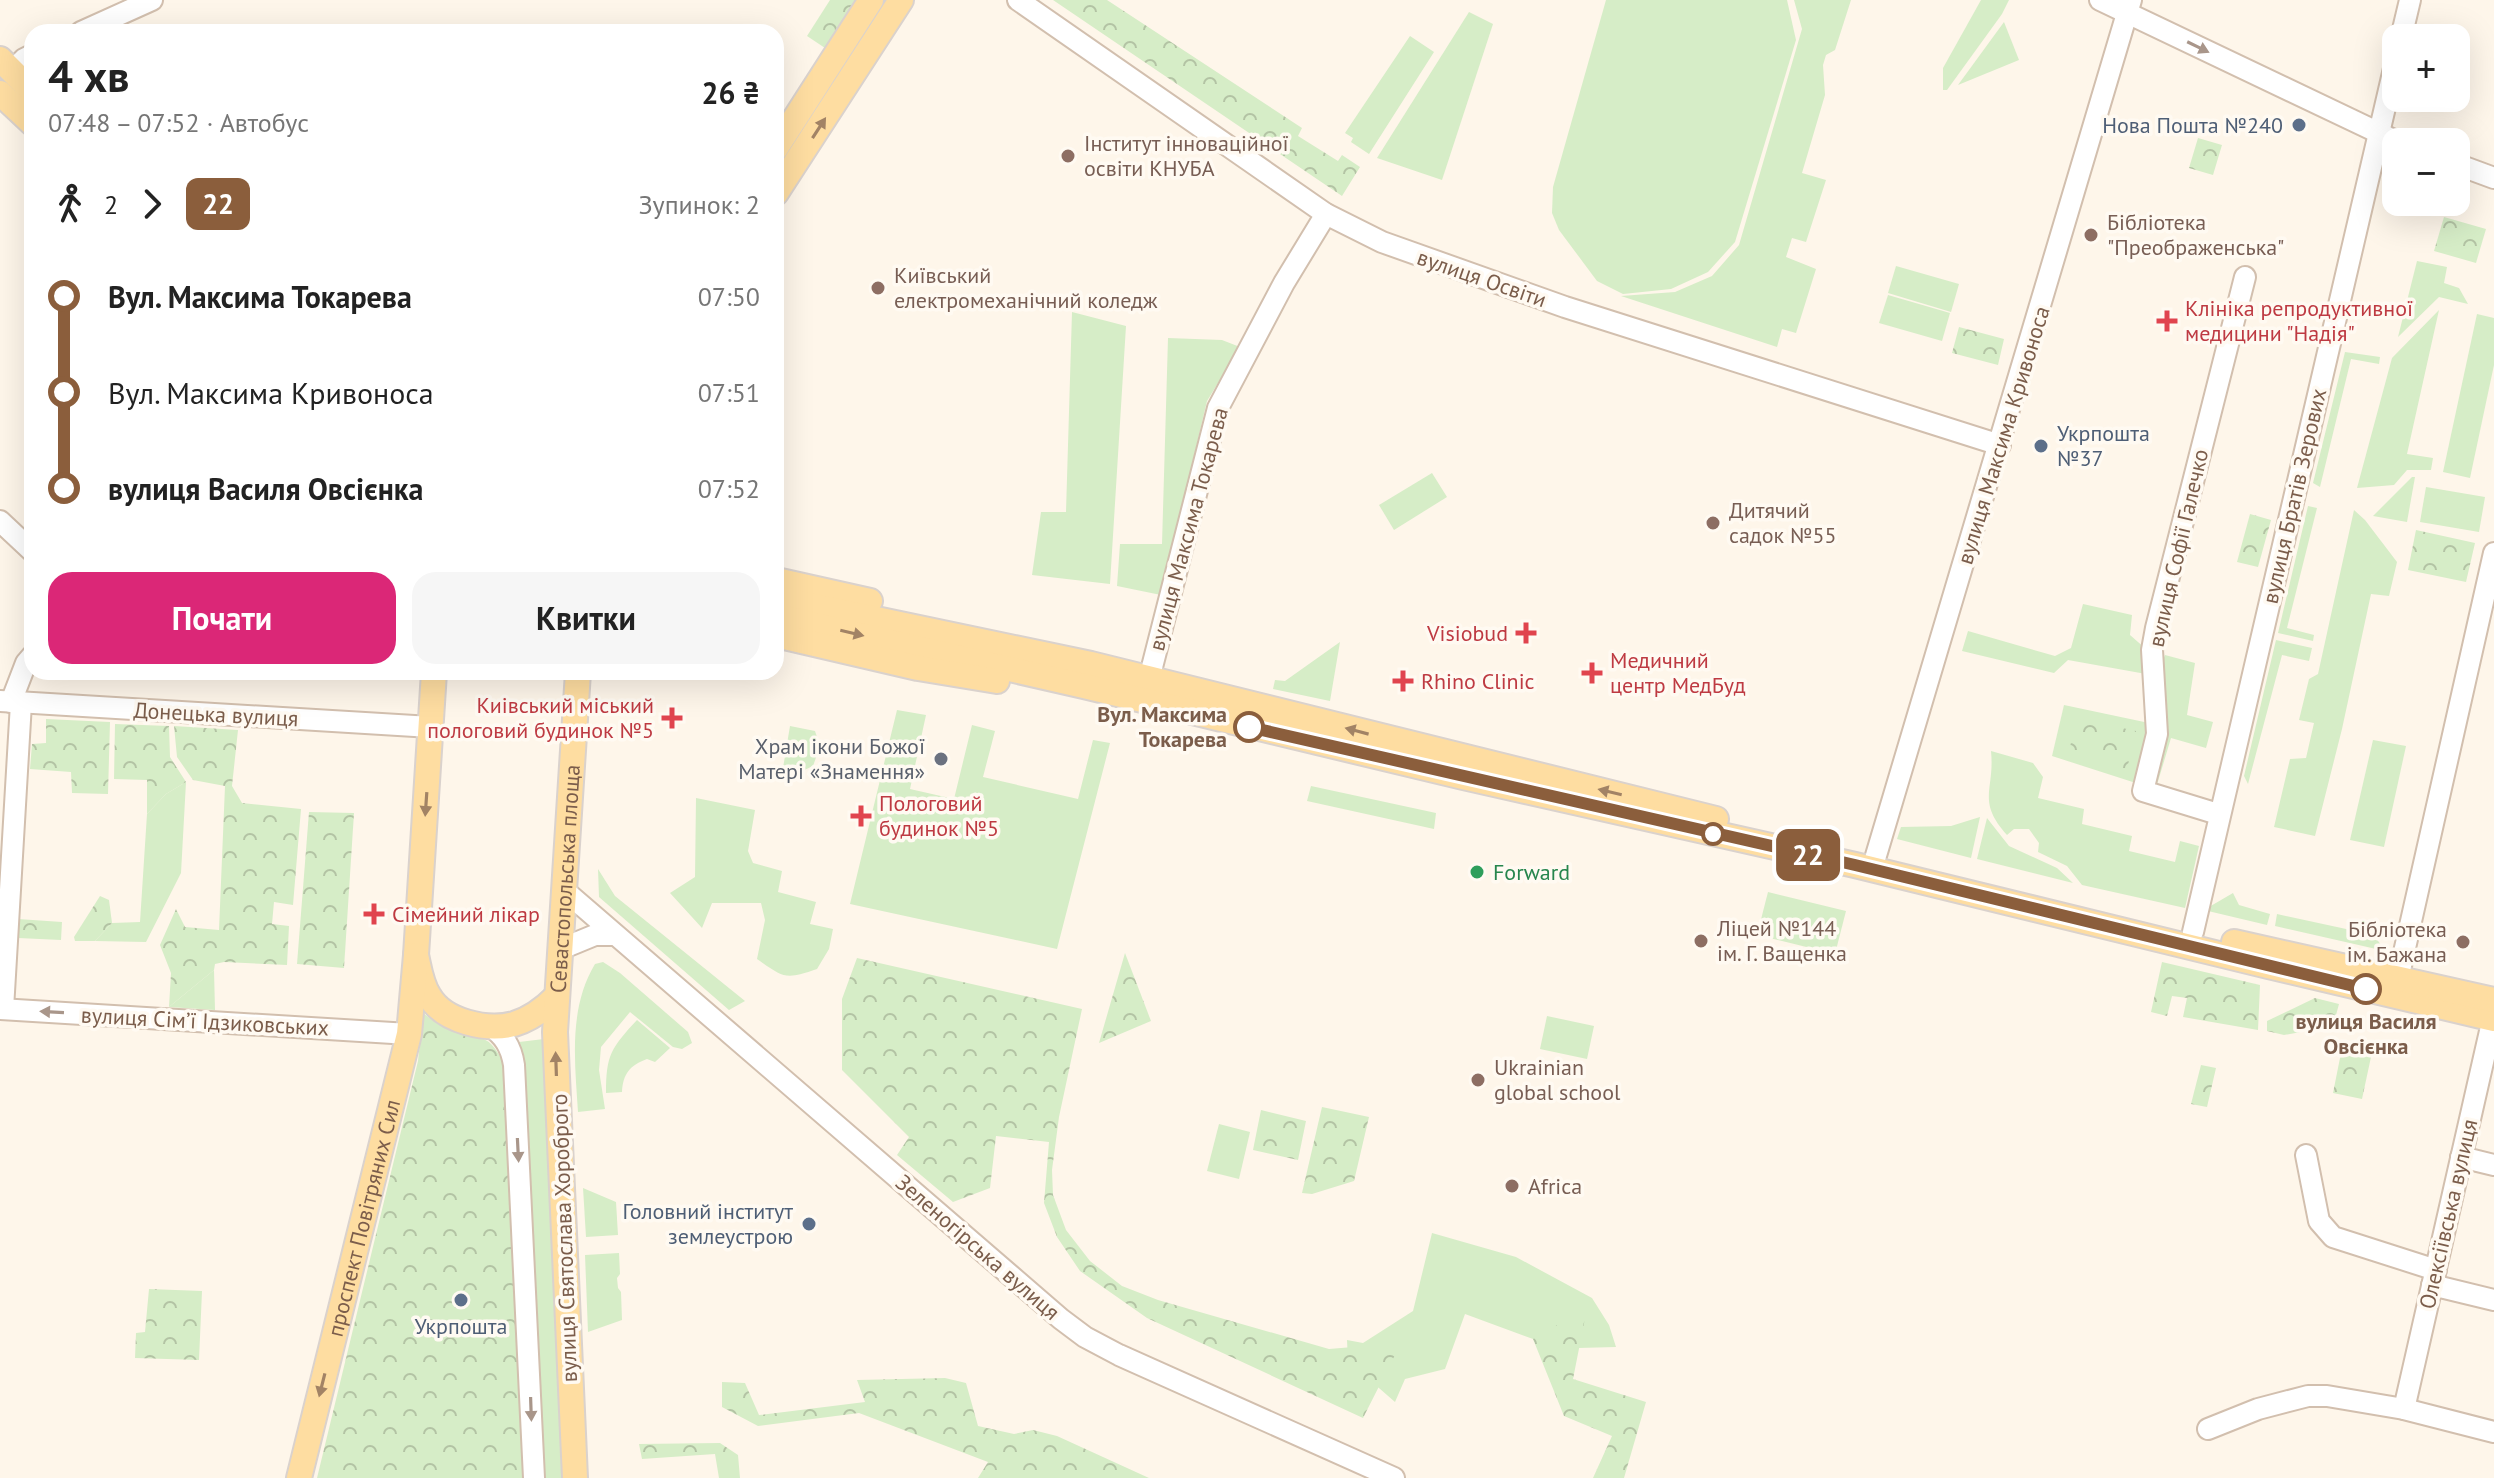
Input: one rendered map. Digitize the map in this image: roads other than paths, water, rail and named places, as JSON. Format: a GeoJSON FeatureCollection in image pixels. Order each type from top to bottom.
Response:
{"type":"FeatureCollection","features":[{"type":"Feature","properties":{"kind":"main road"},"geometry":{"type":"LineString","coordinates":[[784,136],[871,0]]}},
{"type":"Feature","properties":{"kind":"main road"},"geometry":{"type":"LineString","coordinates":[[784,181],[901,0]]}},
{"type":"Feature","properties":{"kind":"main road"},"geometry":{"type":"LineString","coordinates":[[6,65],[24,83]]}},
{"type":"Feature","properties":{"kind":"main road"},"geometry":{"type":"LineString","coordinates":[[0,93],[24,116]]}},
{"type":"Feature","properties":{"kind":"main road"},"geometry":{"type":"LineString","coordinates":[[784,582],[1013,635],[1087,675]]}},
{"type":"Feature","properties":{"kind":"main road"},"geometry":{"type":"LineString","coordinates":[[784,600],[1087,675],[1463,777],[2193,932],[2398,979],[2494,1012]]}},
{"type":"Feature","properties":{"kind":"main road"},"geometry":{"type":"LineString","coordinates":[[784,618],[1087,675],[1149,679],[2282,970],[2494,1012]]}},
{"type":"Feature","properties":{"kind":"main road"},"geometry":{"type":"LineString","coordinates":[[784,637],[918,668],[1010,684],[1087,675]]}},
{"type":"Feature","properties":{"kind":"main road","name":"Севастопольська площа"},"geometry":{"type":"LineString","coordinates":[[434,680],[416,955],[429,998],[442,1011],[465,1022],[489,1025],[512,1025],[535,1015],[556,997],[577,680]]}},
{"type":"Feature","properties":{"kind":"main road"},"geometry":{"type":"LineString","coordinates":[[574,728],[589,680]]}},
{"type":"Feature","properties":{"kind":"main road","name":"проспект Повітряних Сил"},"geometry":{"type":"LineString","coordinates":[[299,1478],[409,1034],[416,955]]}},
{"type":"Feature","properties":{"kind":"main road","name":"вулиця Святослава Хороброго"},"geometry":{"type":"LineString","coordinates":[[556,997],[557,1085],[575,1478]]}},
{"type":"Feature","properties":{"kind":"street"},"geometry":{"type":"LineString","coordinates":[[91,24],[109,9],[152,0]]}},
{"type":"Feature","properties":{"kind":"street","name":"вулиця Освіти"},"geometry":{"type":"LineString","coordinates":[[1018,0],[1326,214],[1382,242],[1565,307],[2000,445]]}},
{"type":"Feature","properties":{"kind":"street"},"geometry":{"type":"LineString","coordinates":[[2100,0],[2129,6],[2382,135]]}},
{"type":"Feature","properties":{"kind":"street"},"geometry":{"type":"LineString","coordinates":[[2404,24],[2410,0]]}},
{"type":"Feature","properties":{"kind":"street","name":"вулиця Максима Кривоноса"},"geometry":{"type":"LineString","coordinates":[[1874,863],[2129,6]]}},
{"type":"Feature","properties":{"kind":"street","name":"вулиця Братів Зерових"},"geometry":{"type":"LineString","coordinates":[[2193,932],[2218,814],[2382,162]]}},
{"type":"Feature","properties":{"kind":"street"},"geometry":{"type":"LineString","coordinates":[[2470,169],[2494,178]]}},
{"type":"Feature","properties":{"kind":"street","name":"вулиця Максима Токарева"},"geometry":{"type":"LineString","coordinates":[[1149,679],[1218,408],[1284,283],[1326,214]]}},
{"type":"Feature","properties":{"kind":"street","name":"вулиця Софії Галечко"},"geometry":{"type":"LineString","coordinates":[[2218,814],[2143,791],[2157,734],[2152,650],[2156,628],[2245,277]]}},
{"type":"Feature","properties":{"kind":"street"},"geometry":{"type":"LineString","coordinates":[[0,521],[24,544]]}},
{"type":"Feature","properties":{"kind":"street"},"geometry":{"type":"LineString","coordinates":[[2398,979],[2494,553]]}},
{"type":"Feature","properties":{"kind":"street"},"geometry":{"type":"LineString","coordinates":[[2,1009],[10,702],[24,668]]}},
{"type":"Feature","properties":{"kind":"street","name":"Донецька вулиця"},"geometry":{"type":"LineString","coordinates":[[10,702],[431,727]]}},
{"type":"Feature","properties":{"kind":"street","name":"Зеленогірська вулиця"},"geometry":{"type":"LineString","coordinates":[[565,891],[1085,1337],[1394,1478]]}},
{"type":"Feature","properties":{"kind":"street"},"geometry":{"type":"LineString","coordinates":[[561,949],[595,935],[614,935]]}},
{"type":"Feature","properties":{"kind":"street","name":"вулиця Сімʼї Ідзиковських"},"geometry":{"type":"LineString","coordinates":[[2,1009],[409,1034]]}},
{"type":"Feature","properties":{"kind":"street","name":"Олексіївська вулиця"},"geometry":{"type":"LineString","coordinates":[[2404,1409],[2494,1012]]}},
{"type":"Feature","properties":{"kind":"street","name":"вулиця Святослава Хороброго"},"geometry":{"type":"LineString","coordinates":[[489,1025],[507,1042],[514,1065],[534,1478]]}},
{"type":"Feature","properties":{"kind":"street"},"geometry":{"type":"LineString","coordinates":[[2306,1155],[2319,1221],[2333,1237],[2494,1300]]}},
{"type":"Feature","properties":{"kind":"street"},"geometry":{"type":"LineString","coordinates":[[2461,1157],[2494,1165]]}},
{"type":"Feature","properties":{"kind":"street"},"geometry":{"type":"LineString","coordinates":[[2208,1429],[2258,1409],[2308,1396],[2327,1396],[2404,1409],[2494,1432]]}},
{"type":"Feature","properties":{"kind":"place","name":"Нова Пошта №240"},"geometry":{"type":"Point","coordinates":[2299,125]}},
{"type":"Feature","properties":{"kind":"place","name":"Інститут інноваційної освіти КНУБА"},"geometry":{"type":"Point","coordinates":[1068,156]}},
{"type":"Feature","properties":{"kind":"place","name":"Бібліотека \"Преображенська\""},"geometry":{"type":"Point","coordinates":[2091,235]}},
{"type":"Feature","properties":{"kind":"place","name":"Київський електромеханічний коледж"},"geometry":{"type":"Point","coordinates":[878,288]}},
{"type":"Feature","properties":{"kind":"place","name":"Клініка репродуктивної медицини \"Надія\""},"geometry":{"type":"Point","coordinates":[2167,321]}},
{"type":"Feature","properties":{"kind":"place","name":"Укрпошта №37"},"geometry":{"type":"Point","coordinates":[2041,446]}},
{"type":"Feature","properties":{"kind":"place","name":"Дитячий садок №55"},"geometry":{"type":"Point","coordinates":[1713,523]}},
{"type":"Feature","properties":{"kind":"place","name":"Visiobud"},"geometry":{"type":"Point","coordinates":[1526,633]}},
{"type":"Feature","properties":{"kind":"place","name":"Медичний центр МедБуд"},"geometry":{"type":"Point","coordinates":[1592,673]}},
{"type":"Feature","properties":{"kind":"place","name":"Rhino Clinic"},"geometry":{"type":"Point","coordinates":[1403,681]}},
{"type":"Feature","properties":{"kind":"place","name":"Киівський міський пологовий будинок №5"},"geometry":{"type":"Point","coordinates":[672,718]}},
{"type":"Feature","properties":{"kind":"place","name":"Вул. Максима Токарева"},"geometry":{"type":"Point","coordinates":[1249,727]}},
{"type":"Feature","properties":{"kind":"place","name":"Храм ікони Божої Матері «Знамення»"},"geometry":{"type":"Point","coordinates":[941,759]}},
{"type":"Feature","properties":{"kind":"place","name":"Пологовий будинок №5"},"geometry":{"type":"Point","coordinates":[861,816]}},
{"type":"Feature","properties":{"kind":"place","name":"Forward"},"geometry":{"type":"Point","coordinates":[1477,872]}},
{"type":"Feature","properties":{"kind":"place","name":"Сімейний лікар"},"geometry":{"type":"Point","coordinates":[374,914]}},
{"type":"Feature","properties":{"kind":"place","name":"Ліцей №144 ім. Г. Ващенка"},"geometry":{"type":"Point","coordinates":[1701,941]}},
{"type":"Feature","properties":{"kind":"place","name":"Бібліотека ім. Бажана"},"geometry":{"type":"Point","coordinates":[2463,942]}},
{"type":"Feature","properties":{"kind":"place","name":"вулиця Василя Овсієнка"},"geometry":{"type":"Point","coordinates":[2366,989]}},
{"type":"Feature","properties":{"kind":"place","name":"Ukrainian global school"},"geometry":{"type":"Point","coordinates":[1478,1080]}},
{"type":"Feature","properties":{"kind":"place","name":"Africa"},"geometry":{"type":"Point","coordinates":[1512,1186]}},
{"type":"Feature","properties":{"kind":"place","name":"Головний інститут землеустрою"},"geometry":{"type":"Point","coordinates":[809,1224]}},
{"type":"Feature","properties":{"kind":"place","name":"Укрпошта"},"geometry":{"type":"Point","coordinates":[461,1300]}}]}
